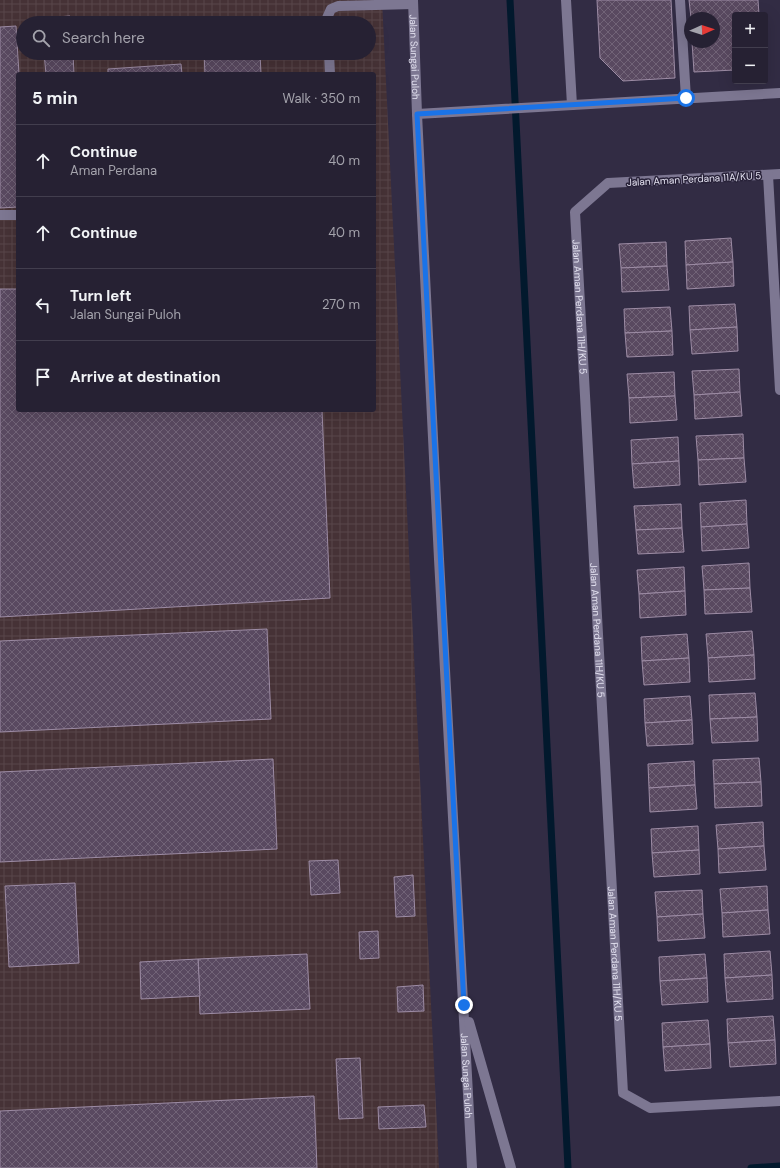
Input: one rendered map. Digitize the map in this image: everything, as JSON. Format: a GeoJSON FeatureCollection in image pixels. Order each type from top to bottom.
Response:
{"type":"FeatureCollection","features":[{"type":"Feature","properties":{"kind":"street"},"geometry":{"type":"LineString","coordinates":[[566,0],[572,105]]}},
{"type":"Feature","properties":{"kind":"street"},"geometry":{"type":"LineString","coordinates":[[680,0],[686,98]]}},
{"type":"Feature","properties":{"kind":"street"},"geometry":{"type":"LineString","coordinates":[[328,16],[331,9],[338,6],[413,2]]}},
{"type":"Feature","properties":{"kind":"street","name":"Jalan Sungai Puloh"},"geometry":{"type":"LineString","coordinates":[[413,2],[417,114],[472,1168]]}},
{"type":"Feature","properties":{"kind":"street"},"geometry":{"type":"LineString","coordinates":[[329,60],[330,72]]}},
{"type":"Feature","properties":{"kind":"street"},"geometry":{"type":"LineString","coordinates":[[417,114],[780,93]]}},
{"type":"Feature","properties":{"kind":"street","name":"Jalan Aman Perdana 11A/KU 5"},"geometry":{"type":"LineString","coordinates":[[608,183],[780,174]]}},
{"type":"Feature","properties":{"kind":"street"},"geometry":{"type":"LineString","coordinates":[[768,175],[780,390]]}},
{"type":"Feature","properties":{"kind":"street","name":"Jalan Aman Perdana 11H/KU 5"},"geometry":{"type":"LineString","coordinates":[[608,183],[575,212],[623,1092],[650,1108],[780,1101]]}},
{"type":"Feature","properties":{"kind":"street"},"geometry":{"type":"LineString","coordinates":[[0,216],[16,214]]}},
{"type":"Feature","properties":{"kind":"street"},"geometry":{"type":"LineString","coordinates":[[464,1005],[511,1168]]}},
{"type":"Feature","properties":{"kind":"shaded area"},"geometry":{"type":"Polygon","coordinates":[[[0,0],[382,0],[439,1168],[0,1168],[0,0]]]}},
{"type":"Feature","properties":{"kind":"building"},"geometry":{"type":"Polygon","coordinates":[[[597,0],[671,0],[675,78],[623,81],[600,58],[597,0]]]}},
{"type":"Feature","properties":{"kind":"building"},"geometry":{"type":"Polygon","coordinates":[[[689,0],[758,0],[759,12],[732,12],[732,70],[694,72],[692,48],[720,48],[720,12],[690,12],[689,0]]]}},
{"type":"Feature","properties":{"kind":"building"},"geometry":{"type":"Polygon","coordinates":[[[16,26],[16,60],[18,60],[19,72],[16,72],[16,207],[0,208],[0,27],[16,26]]]}},
{"type":"Feature","properties":{"kind":"building"},"geometry":{"type":"Polygon","coordinates":[[[45,60],[73,60],[74,72],[46,72],[45,60]]]}},
{"type":"Feature","properties":{"kind":"building"},"geometry":{"type":"Polygon","coordinates":[[[204,60],[260,60],[261,72],[205,72],[204,60]]]}},
{"type":"Feature","properties":{"kind":"building"},"geometry":{"type":"Polygon","coordinates":[[[181,64],[182,72],[108,72],[108,69],[181,64]]]}},
{"type":"Feature","properties":{"kind":"building"},"geometry":{"type":"Polygon","coordinates":[[[731,238],[733,262],[686,265],[685,241],[731,238]]]}},
{"type":"Feature","properties":{"kind":"building"},"geometry":{"type":"Polygon","coordinates":[[[666,242],[667,266],[621,268],[619,244],[666,242]]]}},
{"type":"Feature","properties":{"kind":"building"},"geometry":{"type":"Polygon","coordinates":[[[733,262],[734,286],[687,289],[686,265],[733,262]]]}},
{"type":"Feature","properties":{"kind":"building"},"geometry":{"type":"Polygon","coordinates":[[[667,266],[669,290],[622,292],[621,268],[667,266]]]}},
{"type":"Feature","properties":{"kind":"building"},"geometry":{"type":"Polygon","coordinates":[[[0,289],[16,289],[16,412],[322,412],[330,598],[0,617],[0,289]]]}},
{"type":"Feature","properties":{"kind":"building"},"geometry":{"type":"Polygon","coordinates":[[[735,304],[737,327],[690,330],[689,306],[735,304]]]}},
{"type":"Feature","properties":{"kind":"building"},"geometry":{"type":"Polygon","coordinates":[[[670,307],[672,331],[625,333],[624,309],[670,307]]]}},
{"type":"Feature","properties":{"kind":"building"},"geometry":{"type":"Polygon","coordinates":[[[737,327],[738,351],[692,354],[690,330],[737,327]]]}},
{"type":"Feature","properties":{"kind":"building"},"geometry":{"type":"Polygon","coordinates":[[[672,331],[673,355],[627,357],[625,333],[672,331]]]}},
{"type":"Feature","properties":{"kind":"building"},"geometry":{"type":"Polygon","coordinates":[[[739,369],[740,392],[694,395],[692,371],[739,369]]]}},
{"type":"Feature","properties":{"kind":"building"},"geometry":{"type":"Polygon","coordinates":[[[674,372],[675,396],[629,398],[627,374],[674,372]]]}},
{"type":"Feature","properties":{"kind":"building"},"geometry":{"type":"Polygon","coordinates":[[[740,392],[742,416],[695,419],[694,395],[740,392]]]}},
{"type":"Feature","properties":{"kind":"building"},"geometry":{"type":"Polygon","coordinates":[[[675,396],[677,420],[630,423],[629,398],[675,396]]]}},
{"type":"Feature","properties":{"kind":"building"},"geometry":{"type":"Polygon","coordinates":[[[743,434],[744,458],[698,460],[696,436],[743,434]]]}},
{"type":"Feature","properties":{"kind":"building"},"geometry":{"type":"Polygon","coordinates":[[[678,437],[679,461],[632,464],[631,440],[678,437]]]}},
{"type":"Feature","properties":{"kind":"building"},"geometry":{"type":"Polygon","coordinates":[[[744,458],[746,482],[699,485],[698,460],[744,458]]]}},
{"type":"Feature","properties":{"kind":"building"},"geometry":{"type":"Polygon","coordinates":[[[679,461],[680,485],[634,488],[632,464],[679,461]]]}},
{"type":"Feature","properties":{"kind":"building"},"geometry":{"type":"Polygon","coordinates":[[[746,500],[747,524],[701,527],[700,503],[746,500]]]}},
{"type":"Feature","properties":{"kind":"building"},"geometry":{"type":"Polygon","coordinates":[[[681,504],[682,528],[636,530],[634,506],[681,504]]]}},
{"type":"Feature","properties":{"kind":"building"},"geometry":{"type":"Polygon","coordinates":[[[747,524],[749,548],[702,551],[701,527],[747,524]]]}},
{"type":"Feature","properties":{"kind":"building"},"geometry":{"type":"Polygon","coordinates":[[[682,528],[684,552],[638,554],[636,530],[682,528]]]}},
{"type":"Feature","properties":{"kind":"building"},"geometry":{"type":"Polygon","coordinates":[[[749,563],[750,588],[704,590],[702,566],[749,563]]]}},
{"type":"Feature","properties":{"kind":"building"},"geometry":{"type":"Polygon","coordinates":[[[684,567],[685,591],[639,594],[637,570],[684,567]]]}},
{"type":"Feature","properties":{"kind":"building"},"geometry":{"type":"Polygon","coordinates":[[[750,588],[752,612],[705,614],[704,590],[750,588]]]}},
{"type":"Feature","properties":{"kind":"building"},"geometry":{"type":"Polygon","coordinates":[[[685,591],[686,615],[640,618],[639,594],[685,591]]]}},
{"type":"Feature","properties":{"kind":"building"},"geometry":{"type":"Polygon","coordinates":[[[267,629],[271,719],[0,732],[0,641],[267,629]]]}},
{"type":"Feature","properties":{"kind":"building"},"geometry":{"type":"Polygon","coordinates":[[[752,631],[754,655],[708,658],[706,634],[752,631]]]}},
{"type":"Feature","properties":{"kind":"building"},"geometry":{"type":"Polygon","coordinates":[[[687,634],[689,658],[642,661],[641,637],[687,634]]]}},
{"type":"Feature","properties":{"kind":"building"},"geometry":{"type":"Polygon","coordinates":[[[754,655],[755,679],[709,682],[708,658],[754,655]]]}},
{"type":"Feature","properties":{"kind":"building"},"geometry":{"type":"Polygon","coordinates":[[[689,658],[690,682],[644,685],[642,661],[689,658]]]}},
{"type":"Feature","properties":{"kind":"building"},"geometry":{"type":"Polygon","coordinates":[[[755,693],[757,717],[710,719],[709,695],[755,693]]]}},
{"type":"Feature","properties":{"kind":"building"},"geometry":{"type":"Polygon","coordinates":[[[690,696],[692,720],[645,723],[644,699],[690,696]]]}},
{"type":"Feature","properties":{"kind":"building"},"geometry":{"type":"Polygon","coordinates":[[[757,717],[758,741],[712,743],[710,719],[757,717]]]}},
{"type":"Feature","properties":{"kind":"building"},"geometry":{"type":"Polygon","coordinates":[[[692,720],[693,744],[647,746],[645,723],[692,720]]]}},
{"type":"Feature","properties":{"kind":"building"},"geometry":{"type":"Polygon","coordinates":[[[759,758],[761,782],[714,784],[713,760],[759,758]]]}},
{"type":"Feature","properties":{"kind":"building"},"geometry":{"type":"Polygon","coordinates":[[[273,759],[277,849],[0,862],[0,772],[273,759]]]}},
{"type":"Feature","properties":{"kind":"building"},"geometry":{"type":"Polygon","coordinates":[[[694,761],[695,785],[649,788],[648,764],[694,761]]]}},
{"type":"Feature","properties":{"kind":"building"},"geometry":{"type":"Polygon","coordinates":[[[761,782],[762,806],[715,808],[714,784],[761,782]]]}},
{"type":"Feature","properties":{"kind":"building"},"geometry":{"type":"Polygon","coordinates":[[[695,785],[697,809],[650,812],[649,788],[695,785]]]}},
{"type":"Feature","properties":{"kind":"building"},"geometry":{"type":"Polygon","coordinates":[[[763,822],[764,846],[718,849],[716,825],[763,822]]]}},
{"type":"Feature","properties":{"kind":"building"},"geometry":{"type":"Polygon","coordinates":[[[698,826],[699,850],[652,853],[651,829],[698,826]]]}},
{"type":"Feature","properties":{"kind":"building"},"geometry":{"type":"Polygon","coordinates":[[[764,846],[766,870],[719,873],[718,849],[764,846]]]}},
{"type":"Feature","properties":{"kind":"building"},"geometry":{"type":"Polygon","coordinates":[[[699,850],[700,874],[654,877],[652,853],[699,850]]]}},
{"type":"Feature","properties":{"kind":"building"},"geometry":{"type":"Polygon","coordinates":[[[338,860],[340,893],[311,895],[309,861],[338,860]]]}},
{"type":"Feature","properties":{"kind":"building"},"geometry":{"type":"Polygon","coordinates":[[[413,875],[415,916],[396,917],[394,877],[413,875]]]}},
{"type":"Feature","properties":{"kind":"building"},"geometry":{"type":"Polygon","coordinates":[[[75,883],[79,963],[9,967],[5,886],[75,883]]]}},
{"type":"Feature","properties":{"kind":"building"},"geometry":{"type":"Polygon","coordinates":[[[767,886],[768,910],[722,913],[720,889],[767,886]]]}},
{"type":"Feature","properties":{"kind":"building"},"geometry":{"type":"Polygon","coordinates":[[[702,890],[703,914],[657,917],[655,892],[702,890]]]}},
{"type":"Feature","properties":{"kind":"building"},"geometry":{"type":"Polygon","coordinates":[[[768,910],[770,934],[723,937],[722,913],[768,910]]]}},
{"type":"Feature","properties":{"kind":"building"},"geometry":{"type":"Polygon","coordinates":[[[703,914],[705,938],[658,941],[657,917],[703,914]]]}},
{"type":"Feature","properties":{"kind":"building"},"geometry":{"type":"Polygon","coordinates":[[[378,931],[379,958],[360,959],[359,932],[378,931]]]}},
{"type":"Feature","properties":{"kind":"building"},"geometry":{"type":"Polygon","coordinates":[[[770,951],[772,975],[725,978],[724,954],[770,951]]]}},
{"type":"Feature","properties":{"kind":"building"},"geometry":{"type":"Polygon","coordinates":[[[307,954],[310,1009],[200,1014],[198,959],[307,954]]]}},
{"type":"Feature","properties":{"kind":"building"},"geometry":{"type":"Polygon","coordinates":[[[705,954],[707,978],[660,981],[659,957],[705,954]]]}},
{"type":"Feature","properties":{"kind":"building"},"geometry":{"type":"Polygon","coordinates":[[[198,959],[200,996],[141,999],[140,962],[198,959]]]}},
{"type":"Feature","properties":{"kind":"building"},"geometry":{"type":"Polygon","coordinates":[[[772,975],[773,999],[727,1002],[725,978],[772,975]]]}},
{"type":"Feature","properties":{"kind":"building"},"geometry":{"type":"Polygon","coordinates":[[[707,978],[708,1002],[662,1005],[660,981],[707,978]]]}},
{"type":"Feature","properties":{"kind":"building"},"geometry":{"type":"Polygon","coordinates":[[[423,985],[424,1011],[398,1012],[397,987],[423,985]]]}},
{"type":"Feature","properties":{"kind":"building"},"geometry":{"type":"Polygon","coordinates":[[[773,1016],[775,1040],[728,1043],[727,1019],[773,1016]]]}},
{"type":"Feature","properties":{"kind":"building"},"geometry":{"type":"Polygon","coordinates":[[[708,1020],[710,1044],[663,1047],[662,1023],[708,1020]]]}},
{"type":"Feature","properties":{"kind":"building"},"geometry":{"type":"Polygon","coordinates":[[[775,1040],[776,1064],[730,1067],[728,1043],[775,1040]]]}},
{"type":"Feature","properties":{"kind":"building"},"geometry":{"type":"Polygon","coordinates":[[[710,1044],[711,1068],[665,1071],[663,1047],[710,1044]]]}},
{"type":"Feature","properties":{"kind":"building"},"geometry":{"type":"Polygon","coordinates":[[[360,1058],[363,1118],[339,1119],[336,1059],[360,1058]]]}},
{"type":"Feature","properties":{"kind":"building"},"geometry":{"type":"Polygon","coordinates":[[[314,1096],[317,1168],[0,1168],[0,1111],[314,1096]]]}},
{"type":"Feature","properties":{"kind":"building"},"geometry":{"type":"Polygon","coordinates":[[[424,1105],[426,1127],[379,1129],[378,1107],[424,1105]]]}},
{"type":"Feature","properties":{"kind":"waterway"},"geometry":{"type":"LineString","coordinates":[[510,0],[568,1168]]}},
{"type":"Feature","properties":{"kind":"waterway"},"geometry":{"type":"LineString","coordinates":[[751,1168],[780,1166]]}},
{"type":"Feature","properties":{"kind":"route"},"geometry":{"type":"LineString","coordinates":[[464,1005],[439,559],[417,114],[686,98]]}}]}
